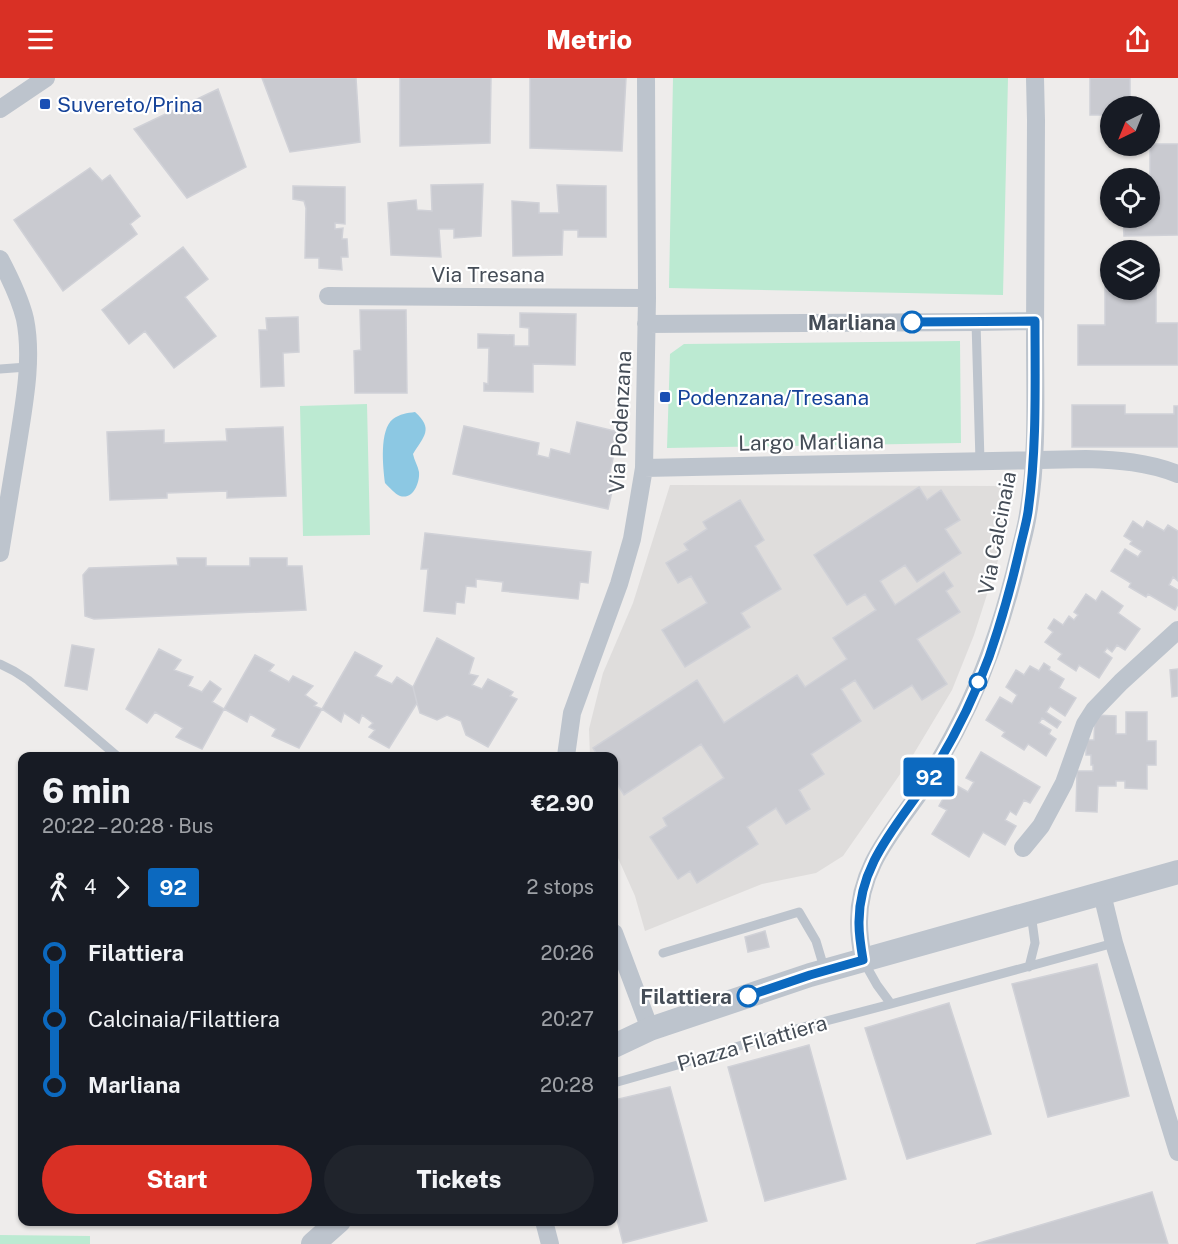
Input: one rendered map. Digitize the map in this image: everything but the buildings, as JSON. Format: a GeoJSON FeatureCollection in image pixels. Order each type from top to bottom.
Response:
{"type":"FeatureCollection","features":[{"type":"Feature","properties":{"kind":"street"},"geometry":{"type":"LineString","coordinates":[[0,109],[46,78]]}},
{"type":"Feature","properties":{"kind":"street","name":"Via Podenzana"},"geometry":{"type":"LineString","coordinates":[[567,752],[572,713],[612,605],[629,549],[644,468],[647,298],[646,78]]}},
{"type":"Feature","properties":{"kind":"street","name":"Via Calcinaia"},"geometry":{"type":"LineString","coordinates":[[863,960],[858,925],[864,885],[868,874],[879,848],[918,795],[942,756],[968,706],[1004,609],[1028,514],[1034,459],[1035,78]]}},
{"type":"Feature","properties":{"kind":"street"},"geometry":{"type":"LineString","coordinates":[[0,259],[25,318],[28,348],[23,410],[0,553]]}},
{"type":"Feature","properties":{"kind":"street","name":"Via Tresana"},"geometry":{"type":"LineString","coordinates":[[328,296],[647,298]]}},
{"type":"Feature","properties":{"kind":"street"},"geometry":{"type":"LineString","coordinates":[[646,324],[1035,321]]}},
{"type":"Feature","properties":{"kind":"street","name":"Largo Marliana"},"geometry":{"type":"LineString","coordinates":[[644,468],[1086,459],[1126,460],[1157,466],[1178,474]]}},
{"type":"Feature","properties":{"kind":"street"},"geometry":{"type":"LineString","coordinates":[[1023,848],[1041,826],[1064,783],[1085,724],[1094,710],[1120,682],[1178,630]]}},
{"type":"Feature","properties":{"kind":"street","name":"Piazza Filattiera"},"geometry":{"type":"LineString","coordinates":[[618,1044],[650,1029],[825,971],[1178,872]]}},
{"type":"Feature","properties":{"kind":"street"},"geometry":{"type":"LineString","coordinates":[[1102,894],[1114,943],[1178,1152]]}},
{"type":"Feature","properties":{"kind":"street"},"geometry":{"type":"LineString","coordinates":[[618,944],[650,1029]]}},
{"type":"Feature","properties":{"kind":"street"},"geometry":{"type":"LineString","coordinates":[[313,1244],[333,1226]]}},
{"type":"Feature","properties":{"kind":"street"},"geometry":{"type":"LineString","coordinates":[[545,1226],[550,1244]]}},
{"type":"Feature","properties":{"kind":"lane"},"geometry":{"type":"LineString","coordinates":[[976,322],[980,461]]}},
{"type":"Feature","properties":{"kind":"lane"},"geometry":{"type":"LineString","coordinates":[[0,369],[27,367]]}},
{"type":"Feature","properties":{"kind":"lane"},"geometry":{"type":"LineString","coordinates":[[0,664],[28,680],[112,752]]}},
{"type":"Feature","properties":{"kind":"lane"},"geometry":{"type":"LineString","coordinates":[[663,953],[798,912],[816,941],[825,971]]}},
{"type":"Feature","properties":{"kind":"lane"},"geometry":{"type":"LineString","coordinates":[[1029,967],[1035,943],[1031,914]]}},
{"type":"Feature","properties":{"kind":"lane","name":"Piazza Filattiera"},"geometry":{"type":"LineString","coordinates":[[618,1082],[784,1032],[1114,943]]}},
{"type":"Feature","properties":{"kind":"lane"},"geometry":{"type":"LineString","coordinates":[[863,960],[891,1004]]}},
{"type":"Feature","properties":{"kind":"shaded area"},"geometry":{"type":"Polygon","coordinates":[[[670,485],[1002,486],[1012,497],[1000,554],[974,635],[952,690],[910,760],[843,856],[816,873],[762,884],[645,931],[635,896],[618,858],[618,752],[590,752],[589,729],[603,673],[633,603],[670,485]]]}},
{"type":"Feature","properties":{"kind":"green space"},"geometry":{"type":"Polygon","coordinates":[[[673,78],[1008,78],[1003,295],[669,288],[673,78]]]}},
{"type":"Feature","properties":{"kind":"green space"},"geometry":{"type":"Polygon","coordinates":[[[960,341],[961,443],[667,448],[670,354],[684,344],[960,341]]]}},
{"type":"Feature","properties":{"kind":"green space"},"geometry":{"type":"Polygon","coordinates":[[[367,404],[370,535],[303,536],[300,406],[367,404]]]}},
{"type":"Feature","properties":{"kind":"green space"},"geometry":{"type":"Polygon","coordinates":[[[0,1235],[90,1236],[90,1244],[0,1244],[0,1235]]]}},
{"type":"Feature","properties":{"kind":"water"},"geometry":{"type":"Polygon","coordinates":[[[415,412],[426,428],[413,454],[419,472],[418,481],[415,490],[405,497],[394,492],[385,483],[384,440],[393,419],[415,412]]]}},
{"type":"Feature","properties":{"kind":"bus line","name":"92"},"geometry":{"type":"LineString","coordinates":[[748,996],[863,960],[858,925],[859,912],[864,885],[872,862],[879,848],[918,795],[942,756],[968,706],[988,658],[1016,565],[1028,514],[1034,459],[1035,321],[912,322]]}},
{"type":"Feature","properties":{"kind":"place","name":"Suvereto/Prina"},"geometry":{"type":"Point","coordinates":[45,104]}},
{"type":"Feature","properties":{"kind":"place","name":"Marliana"},"geometry":{"type":"Point","coordinates":[912,322]}},
{"type":"Feature","properties":{"kind":"place","name":"Podenzana/Tresana"},"geometry":{"type":"Point","coordinates":[665,397]}},
{"type":"Feature","properties":{"kind":"place","name":"Filattiera"},"geometry":{"type":"Point","coordinates":[748,996]}}]}
